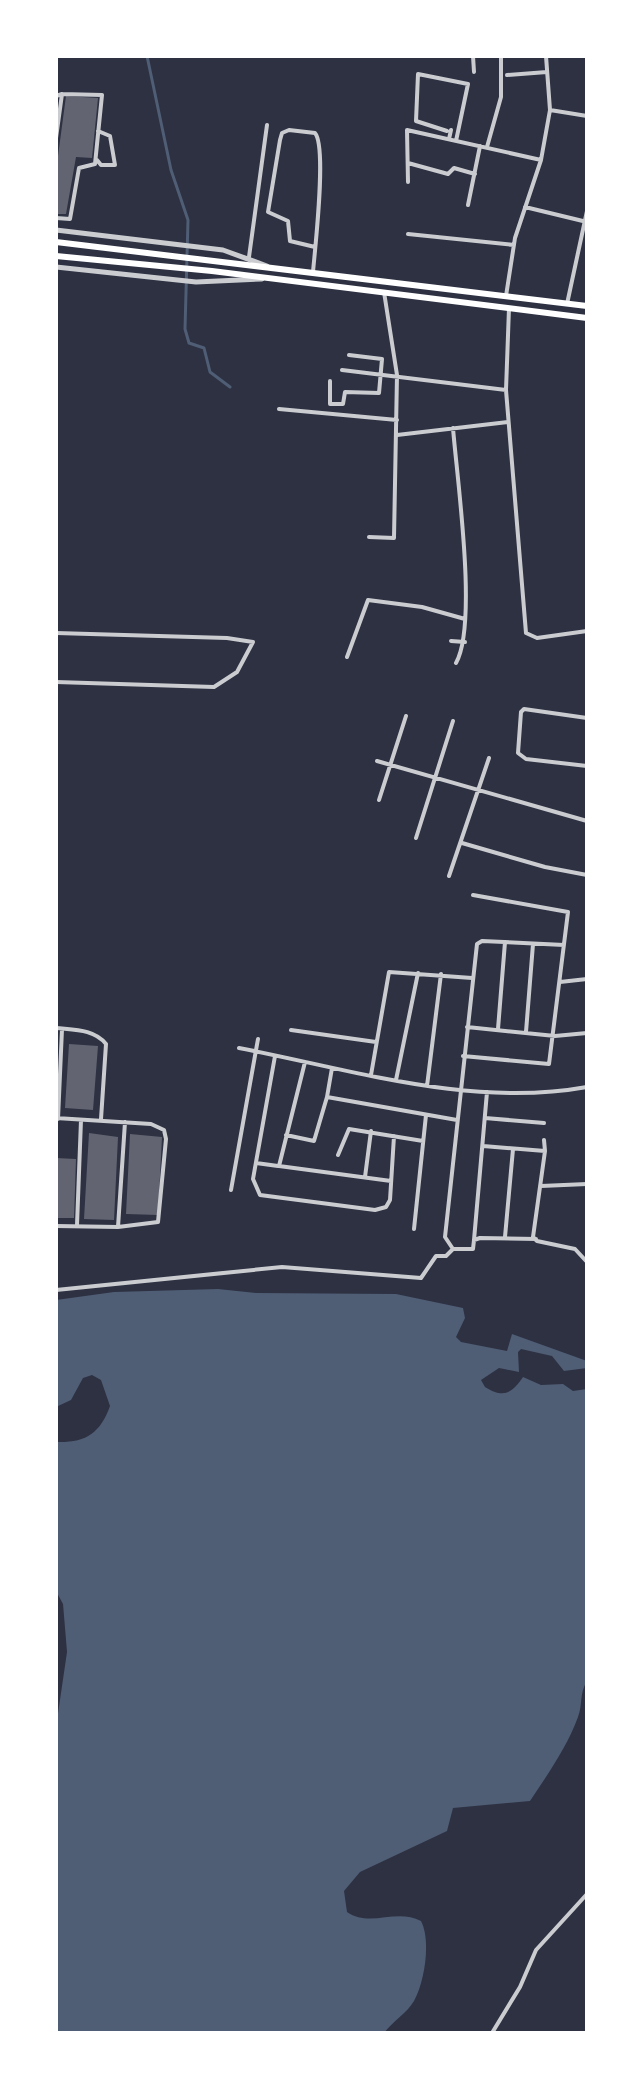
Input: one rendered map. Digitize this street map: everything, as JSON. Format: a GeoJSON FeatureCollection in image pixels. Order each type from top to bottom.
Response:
{"type":"FeatureCollection","features":[{"type":"Feature","properties":{"kind":"main road"},"geometry":{"type":"LineString","coordinates":[[56,242],[587,306]]}},
{"type":"Feature","properties":{"kind":"main road"},"geometry":{"type":"LineString","coordinates":[[56,256],[212,271],[587,318]]}},
{"type":"Feature","properties":{"kind":"street"},"geometry":{"type":"LineString","coordinates":[[473,56],[474,72]]}},
{"type":"Feature","properties":{"kind":"street"},"geometry":{"type":"LineString","coordinates":[[487,147],[501,97],[501,56]]}},
{"type":"Feature","properties":{"kind":"street"},"geometry":{"type":"LineString","coordinates":[[506,296],[514,245],[541,160],[550,110],[546,56]]}},
{"type":"Feature","properties":{"kind":"street"},"geometry":{"type":"LineString","coordinates":[[507,75],[547,72]]}},
{"type":"Feature","properties":{"kind":"street"},"geometry":{"type":"LineString","coordinates":[[418,74],[468,84],[452,140],[449,130],[416,121],[418,74]]}},
{"type":"Feature","properties":{"kind":"street"},"geometry":{"type":"LineString","coordinates":[[56,138],[59,95],[102,95],[95,164],[79,168],[68,232]]}},
{"type":"Feature","properties":{"kind":"street"},"geometry":{"type":"LineString","coordinates":[[550,110],[587,116]]}},
{"type":"Feature","properties":{"kind":"street"},"geometry":{"type":"LineString","coordinates":[[249,257],[267,125]]}},
{"type":"Feature","properties":{"kind":"street"},"geometry":{"type":"LineString","coordinates":[[313,272],[315,247],[319,137],[315,133],[289,130],[282,133],[280,140],[268,212],[288,221],[290,241],[315,247]]}},
{"type":"Feature","properties":{"kind":"street"},"geometry":{"type":"LineString","coordinates":[[408,182],[407,130],[541,160]]}},
{"type":"Feature","properties":{"kind":"street"},"geometry":{"type":"LineString","coordinates":[[95,158],[101,165],[115,165],[109,133],[98,131]]}},
{"type":"Feature","properties":{"kind":"street"},"geometry":{"type":"LineString","coordinates":[[468,205],[480,146]]}},
{"type":"Feature","properties":{"kind":"street"},"geometry":{"type":"LineString","coordinates":[[408,163],[448,174],[454,168],[475,174]]}},
{"type":"Feature","properties":{"kind":"street"},"geometry":{"type":"LineString","coordinates":[[525,207],[585,222]]}},
{"type":"Feature","properties":{"kind":"street"},"geometry":{"type":"LineString","coordinates":[[567,304],[587,211]]}},
{"type":"Feature","properties":{"kind":"street"},"geometry":{"type":"LineString","coordinates":[[56,218],[70,219]]}},
{"type":"Feature","properties":{"kind":"street"},"geometry":{"type":"LineString","coordinates":[[56,230],[200,247],[249,257],[267,267]]}},
{"type":"Feature","properties":{"kind":"street"},"geometry":{"type":"LineString","coordinates":[[408,234],[514,245]]}},
{"type":"Feature","properties":{"kind":"street"},"geometry":{"type":"LineString","coordinates":[[56,267],[196,282],[266,278]]}},
{"type":"Feature","properties":{"kind":"street"},"geometry":{"type":"LineString","coordinates":[[369,537],[394,538],[397,375],[384,292]]}},
{"type":"Feature","properties":{"kind":"street"},"geometry":{"type":"LineString","coordinates":[[509,308],[506,390],[526,633],[537,638],[587,631]]}},
{"type":"Feature","properties":{"kind":"street"},"geometry":{"type":"LineString","coordinates":[[330,381],[328,402],[341,405],[345,392],[379,393],[382,359],[349,355]]}},
{"type":"Feature","properties":{"kind":"street"},"geometry":{"type":"LineString","coordinates":[[342,370],[506,390]]}},
{"type":"Feature","properties":{"kind":"street"},"geometry":{"type":"LineString","coordinates":[[279,409],[397,420]]}},
{"type":"Feature","properties":{"kind":"street"},"geometry":{"type":"LineString","coordinates":[[397,435],[508,422]]}},
{"type":"Feature","properties":{"kind":"street"},"geometry":{"type":"LineString","coordinates":[[453,428],[466,619],[465,642],[456,663]]}},
{"type":"Feature","properties":{"kind":"street"},"geometry":{"type":"LineString","coordinates":[[347,657],[366,601],[422,607],[466,619]]}},
{"type":"Feature","properties":{"kind":"street"},"geometry":{"type":"LineString","coordinates":[[56,633],[227,638],[253,642],[237,672],[214,687],[56,682]]}},
{"type":"Feature","properties":{"kind":"street"},"geometry":{"type":"LineString","coordinates":[[451,641],[465,642]]}},
{"type":"Feature","properties":{"kind":"street"},"geometry":{"type":"LineString","coordinates":[[587,718],[524,709],[521,712],[518,753],[526,759],[587,766]]}},
{"type":"Feature","properties":{"kind":"street"},"geometry":{"type":"LineString","coordinates":[[379,800],[406,716]]}},
{"type":"Feature","properties":{"kind":"street"},"geometry":{"type":"LineString","coordinates":[[416,838],[453,721]]}},
{"type":"Feature","properties":{"kind":"street"},"geometry":{"type":"LineString","coordinates":[[449,876],[489,758]]}},
{"type":"Feature","properties":{"kind":"street"},"geometry":{"type":"LineString","coordinates":[[377,761],[587,821]]}},
{"type":"Feature","properties":{"kind":"street"},"geometry":{"type":"LineString","coordinates":[[462,843],[545,867],[587,875]]}},
{"type":"Feature","properties":{"kind":"street"},"geometry":{"type":"LineString","coordinates":[[463,1056],[546,1065],[550,1061],[568,912],[473,895]]}},
{"type":"Feature","properties":{"kind":"street"},"geometry":{"type":"LineString","coordinates":[[453,1249],[445,1237],[477,944],[482,941],[564,945]]}},
{"type":"Feature","properties":{"kind":"street"},"geometry":{"type":"LineString","coordinates":[[498,1029],[505,942]]}},
{"type":"Feature","properties":{"kind":"street"},"geometry":{"type":"LineString","coordinates":[[526,1032],[533,944]]}},
{"type":"Feature","properties":{"kind":"street"},"geometry":{"type":"LineString","coordinates":[[371,1075],[387,974],[396,970],[473,978]]}},
{"type":"Feature","properties":{"kind":"street"},"geometry":{"type":"LineString","coordinates":[[396,1080],[418,973]]}},
{"type":"Feature","properties":{"kind":"street"},"geometry":{"type":"LineString","coordinates":[[427,1086],[441,974]]}},
{"type":"Feature","properties":{"kind":"street"},"geometry":{"type":"LineString","coordinates":[[560,982],[587,979]]}},
{"type":"Feature","properties":{"kind":"street"},"geometry":{"type":"LineString","coordinates":[[467,1027],[555,1036],[587,1033]]}},
{"type":"Feature","properties":{"kind":"street"},"geometry":{"type":"LineString","coordinates":[[56,1226],[118,1227],[158,1222],[166,1139],[164,1130],[151,1124],[57,1118],[59,1028],[76,1029],[100,1038],[106,1044],[101,1120]]}},
{"type":"Feature","properties":{"kind":"street"},"geometry":{"type":"LineString","coordinates":[[291,1030],[376,1042]]}},
{"type":"Feature","properties":{"kind":"street"},"geometry":{"type":"LineString","coordinates":[[231,1190],[258,1039]]}},
{"type":"Feature","properties":{"kind":"street"},"geometry":{"type":"LineString","coordinates":[[239,1048],[460,1090],[550,1094],[587,1087]]}},
{"type":"Feature","properties":{"kind":"street"},"geometry":{"type":"LineString","coordinates":[[275,1056],[253,1186],[265,1197],[380,1209],[389,1204],[394,1136]]}},
{"type":"Feature","properties":{"kind":"street"},"geometry":{"type":"LineString","coordinates":[[279,1166],[305,1061]]}},
{"type":"Feature","properties":{"kind":"street"},"geometry":{"type":"LineString","coordinates":[[286,1135],[314,1141],[332,1067]]}},
{"type":"Feature","properties":{"kind":"street"},"geometry":{"type":"LineString","coordinates":[[56,1290],[282,1267],[421,1278],[436,1256],[446,1256],[453,1249],[473,1249],[487,1092]]}},
{"type":"Feature","properties":{"kind":"street"},"geometry":{"type":"LineString","coordinates":[[327,1097],[457,1120]]}},
{"type":"Feature","properties":{"kind":"street"},"geometry":{"type":"LineString","coordinates":[[414,1229],[426,1115]]}},
{"type":"Feature","properties":{"kind":"street"},"geometry":{"type":"LineString","coordinates":[[485,1118],[544,1123]]}},
{"type":"Feature","properties":{"kind":"street"},"geometry":{"type":"LineString","coordinates":[[77,1225],[81,1119]]}},
{"type":"Feature","properties":{"kind":"street"},"geometry":{"type":"LineString","coordinates":[[118,1227],[125,1121]]}},
{"type":"Feature","properties":{"kind":"street"},"geometry":{"type":"LineString","coordinates":[[338,1155],[347,1129],[423,1141]]}},
{"type":"Feature","properties":{"kind":"street"},"geometry":{"type":"LineString","coordinates":[[365,1178],[371,1131]]}},
{"type":"Feature","properties":{"kind":"street"},"geometry":{"type":"LineString","coordinates":[[536,1239],[537,1195],[541,1187],[544,1140]]}},
{"type":"Feature","properties":{"kind":"street"},"geometry":{"type":"LineString","coordinates":[[483,1146],[545,1151]]}},
{"type":"Feature","properties":{"kind":"street"},"geometry":{"type":"LineString","coordinates":[[505,1237],[513,1149]]}},
{"type":"Feature","properties":{"kind":"street"},"geometry":{"type":"LineString","coordinates":[[256,1163],[391,1181]]}},
{"type":"Feature","properties":{"kind":"street"},"geometry":{"type":"LineString","coordinates":[[541,1187],[587,1184]]}},
{"type":"Feature","properties":{"kind":"street"},"geometry":{"type":"LineString","coordinates":[[474,1240],[505,1237],[536,1239],[575,1249],[587,1262]]}},
{"type":"Feature","properties":{"kind":"street"},"geometry":{"type":"LineString","coordinates":[[492,2033],[520,1987],[536,1950],[587,1894]]}},
{"type":"Feature","properties":{"kind":"water"},"geometry":{"type":"Polygon","coordinates":[[[218,1289],[256,1293],[396,1294],[463,1308],[465,1318],[456,1337],[461,1342],[507,1351],[512,1334],[587,1361],[587,1368],[564,1371],[552,1356],[521,1349],[518,1352],[519,1372],[499,1368],[481,1380],[485,1387],[497,1393],[511,1390],[523,1377],[541,1385],[563,1384],[573,1391],[587,1389],[587,1681],[578,1717],[568,1739],[530,1801],[453,1808],[447,1831],[360,1872],[344,1891],[347,1912],[365,1918],[412,1918],[421,1921],[424,1929],[424,1972],[418,1993],[411,2005],[384,2033],[56,2033],[56,1727],[67,1652],[63,1604],[56,1591],[56,1442],[75,1441],[90,1435],[101,1424],[110,1406],[101,1380],[92,1375],[83,1378],[71,1400],[56,1407],[56,1300],[114,1292],[218,1289]]]}},
{"type":"Feature","properties":{"kind":"building"},"geometry":{"type":"Polygon","coordinates":[[[66,96],[98,98],[92,158],[76,157],[66,214],[56,214],[56,171],[66,96]]]}},
{"type":"Feature","properties":{"kind":"building"},"geometry":{"type":"Polygon","coordinates":[[[69,1044],[98,1046],[93,1110],[65,1108],[69,1044]]]}},
{"type":"Feature","properties":{"kind":"building"},"geometry":{"type":"Polygon","coordinates":[[[89,1133],[118,1137],[114,1220],[84,1219],[89,1133]]]}},
{"type":"Feature","properties":{"kind":"building"},"geometry":{"type":"Polygon","coordinates":[[[130,1134],[162,1137],[158,1215],[126,1214],[130,1134]]]}},
{"type":"Feature","properties":{"kind":"building"},"geometry":{"type":"Polygon","coordinates":[[[56,1158],[76,1159],[74,1218],[56,1218],[56,1158]]]}},
{"type":"Feature","properties":{"kind":"waterway"},"geometry":{"type":"LineString","coordinates":[[147,56],[171,170],[188,220],[185,329],[189,343],[204,348],[210,372],[230,387]]}}]}
